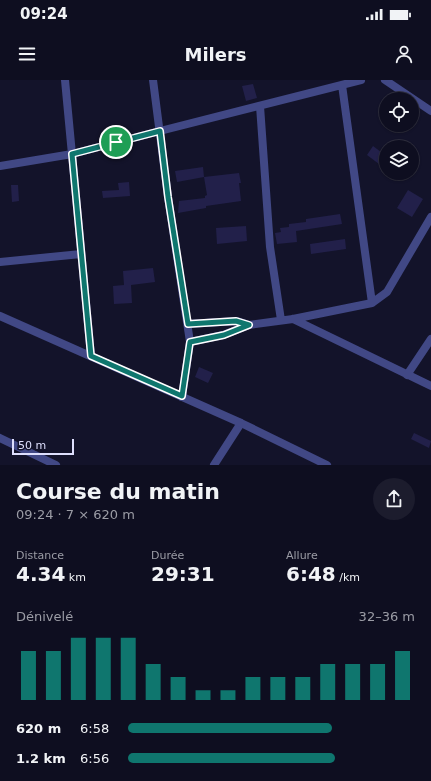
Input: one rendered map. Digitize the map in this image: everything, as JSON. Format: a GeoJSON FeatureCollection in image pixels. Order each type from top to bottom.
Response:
{"type":"FeatureCollection","features":[{"type":"Feature","properties":{"kind":"street"},"geometry":{"type":"LineString","coordinates":[[65,80],[91,356]]}},
{"type":"Feature","properties":{"kind":"street"},"geometry":{"type":"LineString","coordinates":[[153,80],[168,197],[190,342],[182,396]]}},
{"type":"Feature","properties":{"kind":"street"},"geometry":{"type":"LineString","coordinates":[[0,166],[72,154],[361,80]]}},
{"type":"Feature","properties":{"kind":"street"},"geometry":{"type":"LineString","coordinates":[[385,80],[431,111]]}},
{"type":"Feature","properties":{"kind":"street"},"geometry":{"type":"LineString","coordinates":[[342,85],[372,302]]}},
{"type":"Feature","properties":{"kind":"street"},"geometry":{"type":"LineString","coordinates":[[260,106],[270,247],[280,320]]}},
{"type":"Feature","properties":{"kind":"street"},"geometry":{"type":"LineString","coordinates":[[190,342],[224,335],[249,325],[293,319],[372,302],[387,292],[431,217]]}},
{"type":"Feature","properties":{"kind":"street"},"geometry":{"type":"LineString","coordinates":[[0,262],[82,254]]}},
{"type":"Feature","properties":{"kind":"street"},"geometry":{"type":"LineString","coordinates":[[0,316],[241,422],[327,465]]}},
{"type":"Feature","properties":{"kind":"street"},"geometry":{"type":"LineString","coordinates":[[293,319],[431,386]]}},
{"type":"Feature","properties":{"kind":"street"},"geometry":{"type":"LineString","coordinates":[[188,324],[236,321],[249,325]]}},
{"type":"Feature","properties":{"kind":"street"},"geometry":{"type":"LineString","coordinates":[[407,375],[431,339]]}},
{"type":"Feature","properties":{"kind":"street"},"geometry":{"type":"LineString","coordinates":[[214,465],[241,422]]}},
{"type":"Feature","properties":{"kind":"street"},"geometry":{"type":"LineString","coordinates":[[0,438],[56,465]]}},
{"type":"Feature","properties":{"kind":"building"},"geometry":{"type":"Polygon","coordinates":[[[253,84],[257,98],[246,101],[242,86],[253,84]]]}},
{"type":"Feature","properties":{"kind":"building"},"geometry":{"type":"Polygon","coordinates":[[[373,146],[379,150],[379,164],[367,155],[373,146]]]}},
{"type":"Feature","properties":{"kind":"building"},"geometry":{"type":"Polygon","coordinates":[[[203,167],[204,177],[177,182],[175,171],[203,167]]]}},
{"type":"Feature","properties":{"kind":"building"},"geometry":{"type":"Polygon","coordinates":[[[239,173],[241,183],[239,183],[241,201],[206,206],[206,208],[178,213],[179,201],[205,198],[207,195],[204,177],[239,173]]]}},
{"type":"Feature","properties":{"kind":"building"},"geometry":{"type":"Polygon","coordinates":[[[129,182],[130,196],[103,198],[102,191],[119,190],[118,183],[129,182]]]}},
{"type":"Feature","properties":{"kind":"building"},"geometry":{"type":"Polygon","coordinates":[[[11,185],[18,185],[19,201],[12,202],[11,185]]]}},
{"type":"Feature","properties":{"kind":"building"},"geometry":{"type":"Polygon","coordinates":[[[408,190],[423,199],[412,217],[397,208],[408,190]]]}},
{"type":"Feature","properties":{"kind":"building"},"geometry":{"type":"Polygon","coordinates":[[[340,214],[342,224],[296,231],[297,242],[277,244],[275,233],[281,232],[280,228],[289,227],[289,224],[306,222],[306,219],[340,214]]]}},
{"type":"Feature","properties":{"kind":"building"},"geometry":{"type":"Polygon","coordinates":[[[246,226],[247,241],[217,244],[216,228],[246,226]]]}},
{"type":"Feature","properties":{"kind":"building"},"geometry":{"type":"Polygon","coordinates":[[[345,239],[346,249],[311,254],[310,244],[345,239]]]}},
{"type":"Feature","properties":{"kind":"building"},"geometry":{"type":"Polygon","coordinates":[[[153,268],[155,282],[131,285],[132,303],[114,304],[113,286],[124,285],[123,271],[153,268]]]}},
{"type":"Feature","properties":{"kind":"building"},"geometry":{"type":"Polygon","coordinates":[[[199,367],[213,373],[208,383],[195,377],[199,367]]]}},
{"type":"Feature","properties":{"kind":"building"},"geometry":{"type":"Polygon","coordinates":[[[414,433],[431,441],[429,448],[411,439],[414,433]]]}},
{"type":"Feature","properties":{"kind":"route"},"geometry":{"type":"LineString","coordinates":[[160,131],[168,197],[188,324],[236,321],[249,325],[224,335],[190,342],[182,396],[91,356],[72,154],[116,142],[160,131]]}}]}
